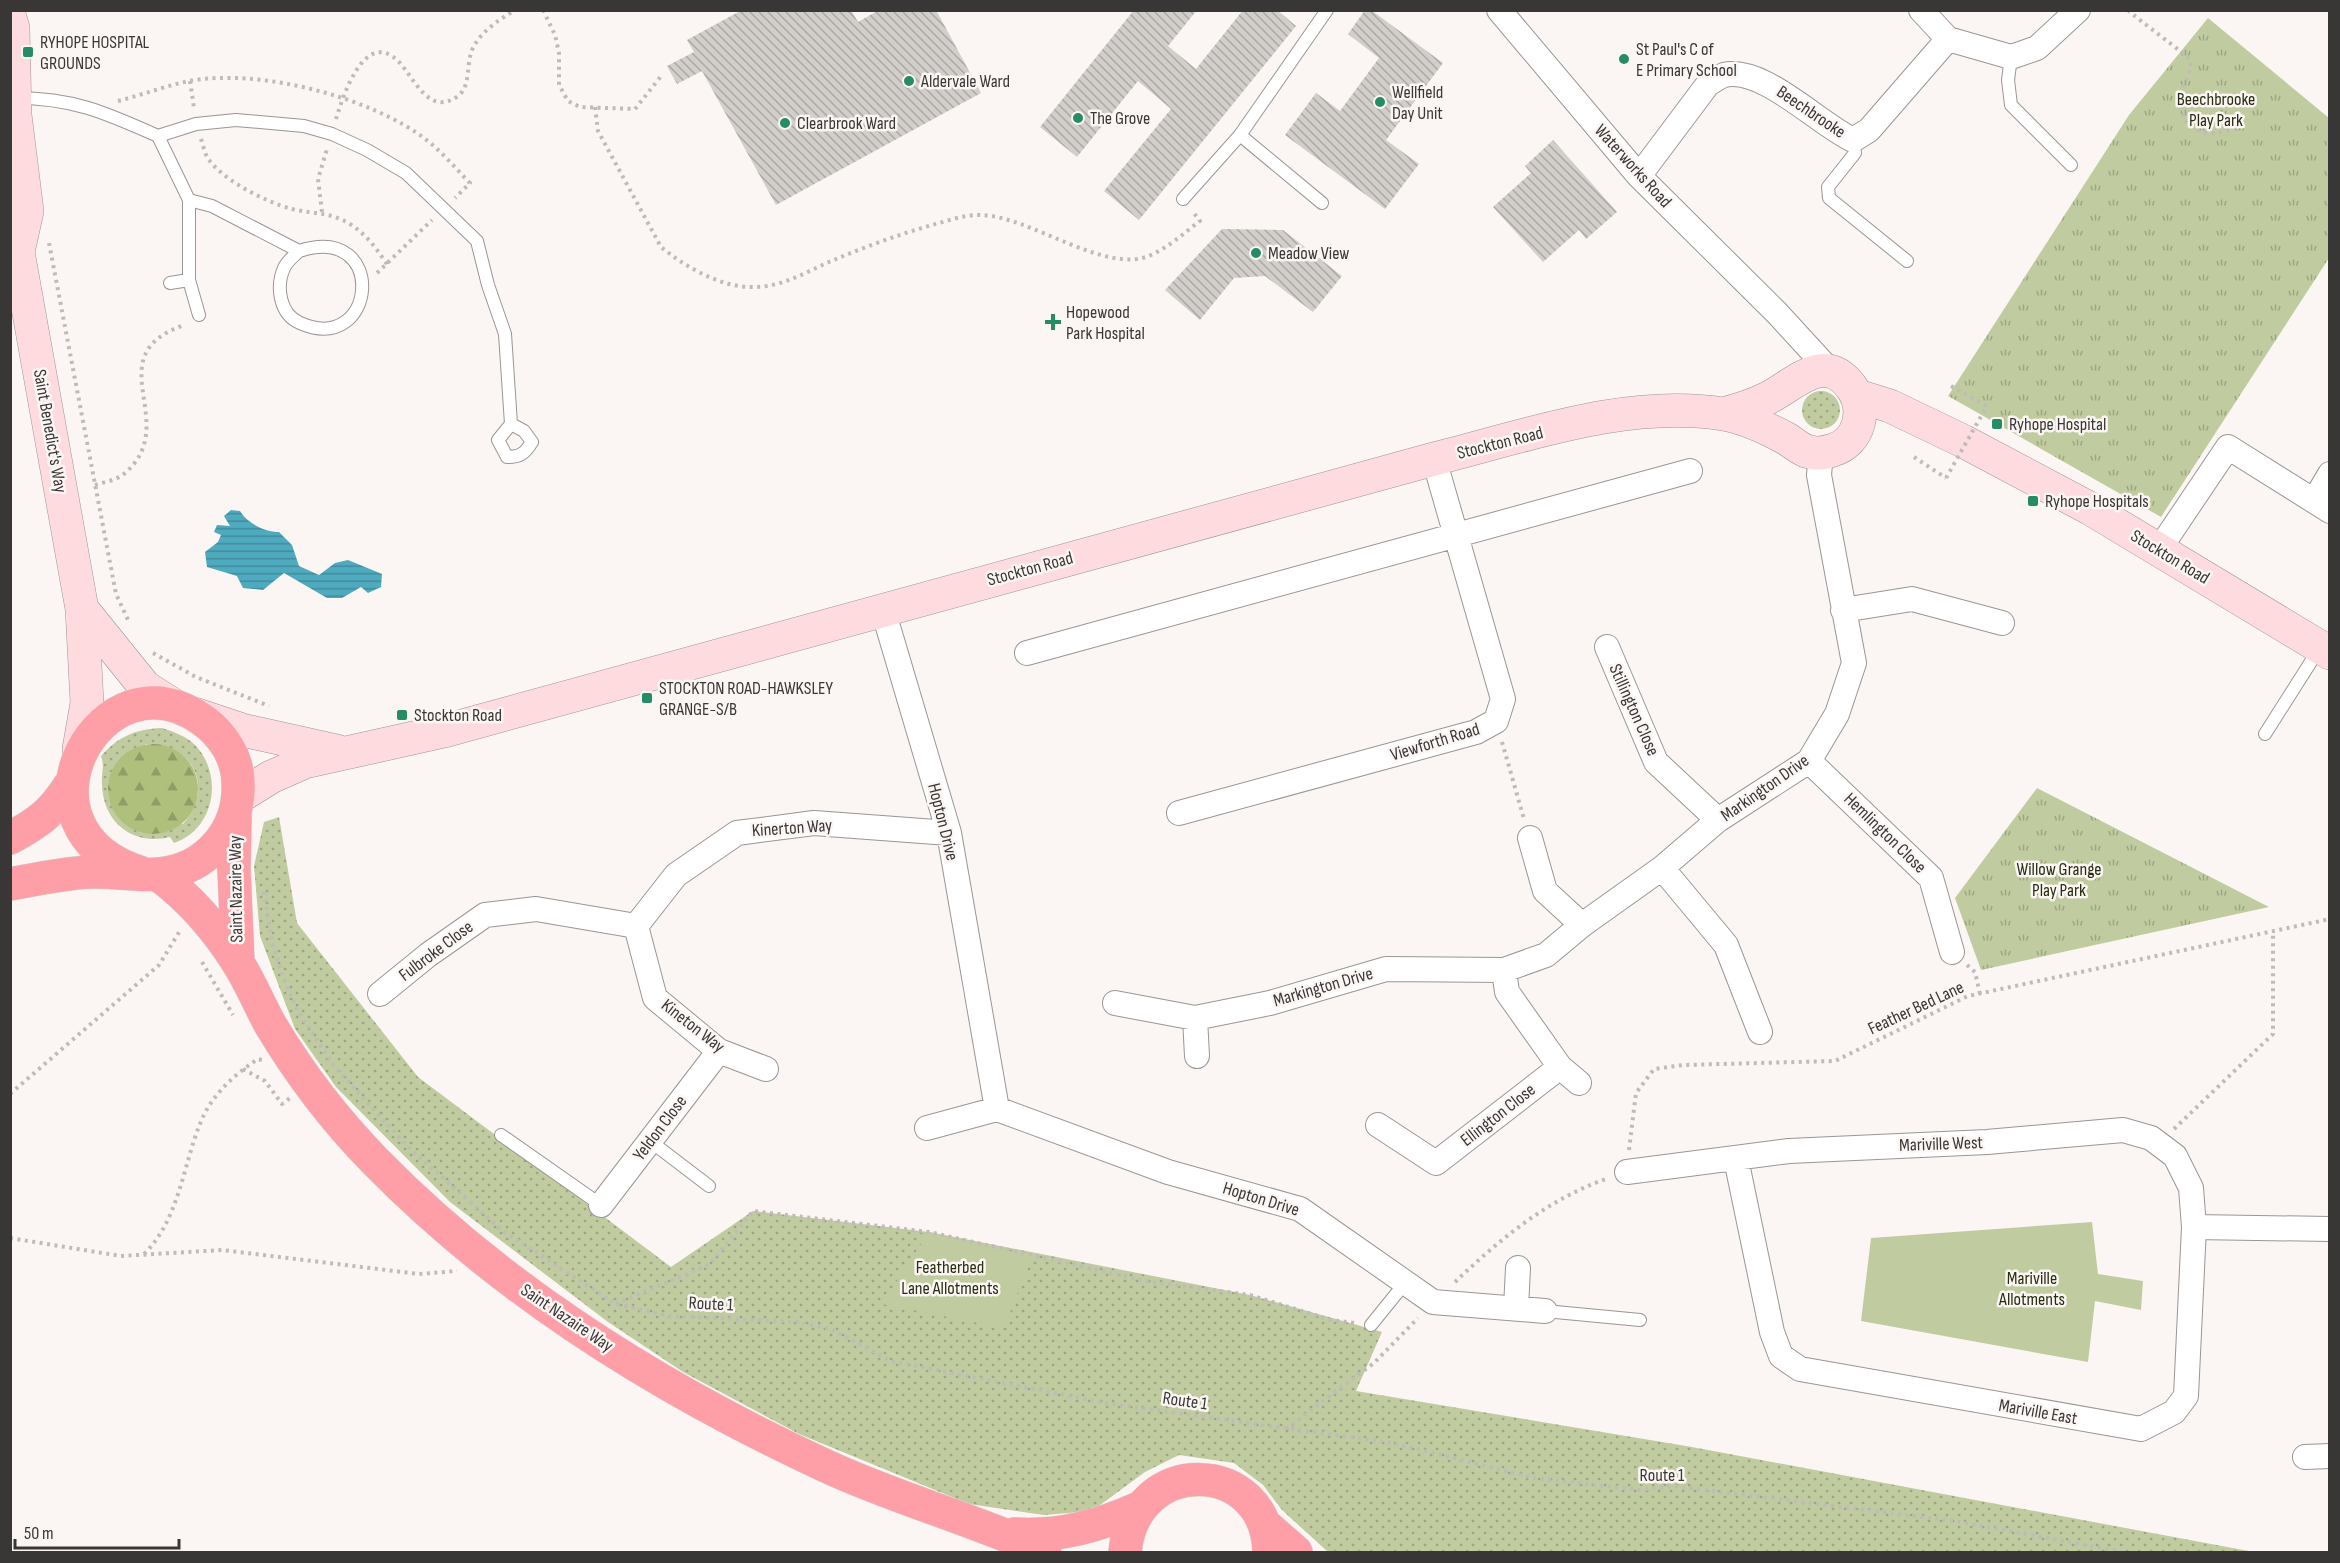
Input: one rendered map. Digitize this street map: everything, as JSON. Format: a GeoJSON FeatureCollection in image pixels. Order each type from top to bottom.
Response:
{"type":"FeatureCollection","features":[{"type":"Feature","properties":{"kind":"highway","name":"Stockton Road"},"geometry":{"type":"LineString","coordinates":[[150,874],[118,866],[98,853],[82,834],[72,811],[69,786],[72,767],[79,749],[95,727],[118,711],[145,704],[184,709]]}},
{"type":"Feature","properties":{"kind":"highway"},"geometry":{"type":"LineString","coordinates":[[184,709],[214,728],[229,748],[238,772],[237,805]]}},
{"type":"Feature","properties":{"kind":"highway","name":"Stockton Road"},"geometry":{"type":"LineString","coordinates":[[10,838],[38,823],[56,807],[69,786]]}},
{"type":"Feature","properties":{"kind":"highway","name":"Stockton Road"},"geometry":{"type":"LineString","coordinates":[[10,884],[91,872],[150,874],[178,871],[197,862],[214,849],[227,833],[237,805]]}},
{"type":"Feature","properties":{"kind":"highway","name":"Saint Nazaire Way"},"geometry":{"type":"LineString","coordinates":[[237,805],[234,869],[238,963]]}},
{"type":"Feature","properties":{"kind":"highway","name":"Saint Nazaire Way"},"geometry":{"type":"LineString","coordinates":[[150,874],[182,892],[198,909],[238,963],[274,1031],[335,1117],[375,1161],[435,1218],[497,1269],[634,1363],[721,1412],[826,1466],[918,1503],[1005,1534],[1045,1552]]}},
{"type":"Feature","properties":{"kind":"highway","name":"Saint Nazaire Way"},"geometry":{"type":"LineString","coordinates":[[1125,1552],[1126,1537],[1139,1508],[1151,1495],[1173,1483],[1198,1479],[1215,1481],[1244,1496],[1267,1538],[1296,1552]]}},
{"type":"Feature","properties":{"kind":"highway","name":"Saint Nazaire Way"},"geometry":{"type":"LineString","coordinates":[[1005,1534],[1040,1536],[1074,1532],[1107,1522],[1139,1508]]}},
{"type":"Feature","properties":{"kind":"main road","name":"Saint Benedict's Way"},"geometry":{"type":"LineString","coordinates":[[10,18],[14,28],[12,98],[27,211],[14,247],[82,609],[87,703],[79,749]]}},
{"type":"Feature","properties":{"kind":"main road","name":"Stockton Road"},"geometry":{"type":"LineString","coordinates":[[237,805],[271,777],[305,762],[341,752],[444,731],[1434,459],[1588,420],[1638,414],[1723,414],[1745,408],[1820,371],[1832,373],[1847,381],[1858,396],[1912,417],[2091,509],[2324,651]]}},
{"type":"Feature","properties":{"kind":"main road"},"geometry":{"type":"LineString","coordinates":[[1791,384],[1780,402],[1779,417],[1784,431],[1807,448],[1836,450],[1848,442],[1857,431],[1861,407],[1858,396]]}},
{"type":"Feature","properties":{"kind":"main road","name":"Stockton Road"},"geometry":{"type":"LineString","coordinates":[[1723,414],[1748,421],[1807,448]]}},
{"type":"Feature","properties":{"kind":"main road"},"geometry":{"type":"LineString","coordinates":[[1857,431],[1912,417]]}},
{"type":"Feature","properties":{"kind":"main road","name":"Saint Benedict's Way"},"geometry":{"type":"LineString","coordinates":[[82,609],[145,687],[184,709]]}},
{"type":"Feature","properties":{"kind":"main road","name":"Stockton Road"},"geometry":{"type":"LineString","coordinates":[[184,709],[252,732],[341,752]]}},
{"type":"Feature","properties":{"kind":"street","name":"Waterworks Road"},"geometry":{"type":"LineString","coordinates":[[1498,10],[1639,176],[1777,313],[1832,373]]}},
{"type":"Feature","properties":{"kind":"street"},"geometry":{"type":"LineString","coordinates":[[1921,10],[1948,39],[2011,57],[2037,48],[2078,10]]}},
{"type":"Feature","properties":{"kind":"street","name":"Beechbrooke"},"geometry":{"type":"LineString","coordinates":[[1639,176],[1708,84],[1723,76],[1754,76],[1832,130],[1853,140],[1869,130],[1948,39]]}},
{"type":"Feature","properties":{"kind":"street","name":"Waterworks Road"},"geometry":{"type":"LineString","coordinates":[[1777,313],[1789,333],[1796,355],[1791,384]]}},
{"type":"Feature","properties":{"kind":"street"},"geometry":{"type":"LineString","coordinates":[[2158,551],[2228,447],[2322,506],[2330,474]]}},
{"type":"Feature","properties":{"kind":"street","name":"Markington Drive"},"geometry":{"type":"LineString","coordinates":[[1115,1003],[1195,1018],[1270,1003],[1386,969],[1504,970],[1546,956],[1582,925],[1662,868],[1718,819],[1809,761],[1837,714],[1854,663],[1819,475],[1807,448]]}},
{"type":"Feature","properties":{"kind":"street","name":"Viewforth Road"},"geometry":{"type":"LineString","coordinates":[[1179,813],[1476,732],[1497,721],[1503,699],[1434,459]]}},
{"type":"Feature","properties":{"kind":"street"},"geometry":{"type":"LineString","coordinates":[[1027,653],[1458,537],[1690,471]]}},
{"type":"Feature","properties":{"kind":"street"},"geometry":{"type":"LineString","coordinates":[[1843,610],[1912,599],[2002,623]]}},
{"type":"Feature","properties":{"kind":"street","name":"Hopton Drive"},"geometry":{"type":"LineString","coordinates":[[883,609],[949,833],[997,1109],[1168,1173],[1300,1209],[1433,1302],[1545,1311]]}},
{"type":"Feature","properties":{"kind":"street","name":"Stillington Close"},"geometry":{"type":"LineString","coordinates":[[1607,648],[1656,762],[1718,819]]}},
{"type":"Feature","properties":{"kind":"street","name":"Hemlington Close"},"geometry":{"type":"LineString","coordinates":[[1809,761],[1931,878],[1952,952]]}},
{"type":"Feature","properties":{"kind":"street","name":"Kinerton Way"},"geometry":{"type":"LineString","coordinates":[[636,926],[676,875],[737,833],[814,823],[949,833]]}},
{"type":"Feature","properties":{"kind":"street"},"geometry":{"type":"LineString","coordinates":[[1530,838],[1545,891],[1582,925]]}},
{"type":"Feature","properties":{"kind":"street"},"geometry":{"type":"LineString","coordinates":[[1662,868],[1726,945],[1760,1032]]}},
{"type":"Feature","properties":{"kind":"street","name":"Fulbroke Close"},"geometry":{"type":"LineString","coordinates":[[380,994],[428,955],[485,915],[536,909],[636,926]]}},
{"type":"Feature","properties":{"kind":"street","name":"Kineton Way"},"geometry":{"type":"LineString","coordinates":[[636,926],[655,998],[719,1051],[766,1069]]}},
{"type":"Feature","properties":{"kind":"street"},"geometry":{"type":"LineString","coordinates":[[1504,970],[1507,992],[1560,1067],[1579,1083]]}},
{"type":"Feature","properties":{"kind":"street"},"geometry":{"type":"LineString","coordinates":[[1195,1018],[1197,1056]]}},
{"type":"Feature","properties":{"kind":"street","name":"Yeldon Close"},"geometry":{"type":"LineString","coordinates":[[601,1205],[719,1051]]}},
{"type":"Feature","properties":{"kind":"street","name":"Ellington Close"},"geometry":{"type":"LineString","coordinates":[[1378,1125],[1436,1163],[1560,1067]]}},
{"type":"Feature","properties":{"kind":"street"},"geometry":{"type":"LineString","coordinates":[[927,1128],[997,1109]]}},
{"type":"Feature","properties":{"kind":"street","name":"Mariville West"},"geometry":{"type":"LineString","coordinates":[[1627,1172],[1824,1148],[1987,1142],[2123,1130],[2151,1138],[2175,1156],[2190,1188],[2194,1227]]}},
{"type":"Feature","properties":{"kind":"street","name":"Mariville East"},"geometry":{"type":"LineString","coordinates":[[1736,1159],[1770,1323],[1781,1356],[1800,1369],[2141,1429],[2174,1412],[2186,1396],[2194,1227]]}},
{"type":"Feature","properties":{"kind":"street"},"geometry":{"type":"LineString","coordinates":[[2194,1227],[2330,1229]]}},
{"type":"Feature","properties":{"kind":"street"},"geometry":{"type":"LineString","coordinates":[[1516,1308],[1518,1268]]}},
{"type":"Feature","properties":{"kind":"street"},"geometry":{"type":"LineString","coordinates":[[2305,1457],[2330,1456]]}},
{"type":"Feature","properties":{"kind":"lane"},"geometry":{"type":"LineString","coordinates":[[1183,199],[1240,135],[1327,10]]}},
{"type":"Feature","properties":{"kind":"lane"},"geometry":{"type":"LineString","coordinates":[[2011,57],[2008,80],[2012,105],[2071,165]]}},
{"type":"Feature","properties":{"kind":"lane"},"geometry":{"type":"LineString","coordinates":[[12,98],[43,98],[94,108],[158,136],[189,200],[189,280],[199,315]]}},
{"type":"Feature","properties":{"kind":"lane"},"geometry":{"type":"LineString","coordinates":[[158,136],[196,124],[236,120],[304,126],[332,134],[367,150],[406,173],[477,241],[488,285],[505,334],[511,424]]}},
{"type":"Feature","properties":{"kind":"lane"},"geometry":{"type":"LineString","coordinates":[[1240,135],[1322,203]]}},
{"type":"Feature","properties":{"kind":"lane"},"geometry":{"type":"LineString","coordinates":[[1853,140],[1855,153],[1828,187],[1829,198],[1907,261]]}},
{"type":"Feature","properties":{"kind":"lane"},"geometry":{"type":"LineString","coordinates":[[189,200],[212,206],[299,251],[319,244],[339,248],[355,261],[364,279],[363,300],[352,317],[335,328],[314,329],[295,321],[283,305],[279,285],[285,265],[299,251]]}},
{"type":"Feature","properties":{"kind":"lane"},"geometry":{"type":"LineString","coordinates":[[170,283],[189,280]]}},
{"type":"Feature","properties":{"kind":"lane"},"geometry":{"type":"LineString","coordinates":[[2265,734],[2324,651]]}},
{"type":"Feature","properties":{"kind":"lane"},"geometry":{"type":"LineString","coordinates":[[501,1135],[601,1205]]}},
{"type":"Feature","properties":{"kind":"lane"},"geometry":{"type":"LineString","coordinates":[[650,1141],[709,1186]]}},
{"type":"Feature","properties":{"kind":"lane"},"geometry":{"type":"LineString","coordinates":[[1371,1325],[1405,1283]]}},
{"type":"Feature","properties":{"kind":"lane"},"geometry":{"type":"LineString","coordinates":[[1545,1311],[1640,1320]]}},
{"type":"Feature","properties":{"kind":"path"},"geometry":{"type":"LineString","coordinates":[[322,212],[318,179],[342,98],[354,70],[364,58],[388,55],[398,60],[421,93],[441,102],[451,100],[465,87],[468,60],[478,40],[483,33],[515,10]]}},
{"type":"Feature","properties":{"kind":"path"},"geometry":{"type":"LineString","coordinates":[[543,10],[555,35],[559,53],[559,85],[567,101],[580,107],[635,109],[662,75]]}},
{"type":"Feature","properties":{"kind":"path"},"geometry":{"type":"LineString","coordinates":[[2128,10],[2162,40],[2186,54],[2190,61],[2191,69],[2180,97],[2183,117],[2190,127],[2206,135],[2218,135],[2238,126]]}},
{"type":"Feature","properties":{"kind":"path"},"geometry":{"type":"LineString","coordinates":[[190,81],[196,124],[209,160],[235,182],[263,199],[293,209],[322,212],[348,222],[366,235],[387,264]]}},
{"type":"Feature","properties":{"kind":"path"},"geometry":{"type":"LineString","coordinates":[[595,107],[598,130],[661,247],[674,258],[703,273],[750,287],[775,285],[917,230],[982,215],[1019,224],[1095,253],[1126,260],[1150,256],[1200,221],[1183,199]]}},
{"type":"Feature","properties":{"kind":"path"},"geometry":{"type":"LineString","coordinates":[[48,241],[116,594],[130,625]]}},
{"type":"Feature","properties":{"kind":"path"},"geometry":{"type":"LineString","coordinates":[[95,485],[125,474],[142,450],[148,422],[141,370],[143,356],[158,337],[184,325]]}},
{"type":"Feature","properties":{"kind":"path"},"geometry":{"type":"LineString","coordinates":[[1914,457],[1946,478],[1987,406],[1951,386]]}},
{"type":"Feature","properties":{"kind":"path"},"geometry":{"type":"LineString","coordinates":[[149,651],[196,678],[278,710]]}},
{"type":"Feature","properties":{"kind":"path"},"geometry":{"type":"LineString","coordinates":[[1497,721],[1530,838]]}},
{"type":"Feature","properties":{"kind":"path","name":"Route 1"},"geometry":{"type":"LineString","coordinates":[[264,890],[272,943],[283,976],[297,1010],[334,1066],[407,1146],[503,1231],[616,1304],[669,1316],[800,1322],[831,1329],[891,1361],[1105,1403],[1393,1443],[1534,1478],[1641,1490],[1672,1486],[1944,1519],[2123,1552]]}},
{"type":"Feature","properties":{"kind":"path","name":"Feather Bed Lane"},"geometry":{"type":"LineString","coordinates":[[1627,1172],[1636,1093],[1654,1069],[1683,1065],[1835,1061],[1968,996],[2330,919]]}},
{"type":"Feature","properties":{"kind":"path"},"geometry":{"type":"LineString","coordinates":[[10,1094],[159,965],[185,922]]}},
{"type":"Feature","properties":{"kind":"path"},"geometry":{"type":"LineString","coordinates":[[2158,1144],[2273,1034],[2273,932]]}},
{"type":"Feature","properties":{"kind":"path"},"geometry":{"type":"LineString","coordinates":[[1952,952],[1975,972],[1980,994]]}},
{"type":"Feature","properties":{"kind":"path"},"geometry":{"type":"LineString","coordinates":[[199,955],[236,1022]]}},
{"type":"Feature","properties":{"kind":"path"},"geometry":{"type":"LineString","coordinates":[[252,1050],[258,1059],[266,1061]]}},
{"type":"Feature","properties":{"kind":"path"},"geometry":{"type":"LineString","coordinates":[[143,1254],[154,1244],[169,1215],[202,1119],[216,1096],[243,1069],[258,1059]]}},
{"type":"Feature","properties":{"kind":"path"},"geometry":{"type":"LineString","coordinates":[[243,1069],[265,1081],[282,1104]]}},
{"type":"Feature","properties":{"kind":"path"},"geometry":{"type":"LineString","coordinates":[[616,1304],[710,1264],[753,1211],[929,1232],[1151,1282],[1250,1295],[1331,1320],[1371,1325]]}},
{"type":"Feature","properties":{"kind":"path"},"geometry":{"type":"LineString","coordinates":[[10,1238],[121,1256],[222,1250],[419,1274],[497,1269]]}},
{"type":"Feature","properties":{"kind":"green space","name":"Beechbrooke Play Park"},"geometry":{"type":"Polygon","coordinates":[[[2208,18],[2329,118],[2329,258],[2161,517],[1948,396],[2129,115],[2208,18]]]}},
{"type":"Feature","properties":{"kind":"green space"},"geometry":{"type":"Polygon","coordinates":[[[1821,391],[1835,396],[1840,410],[1835,424],[1821,429],[1807,424],[1802,410],[1807,396],[1821,391]]]}},
{"type":"Feature","properties":{"kind":"green space"},"geometry":{"type":"Polygon","coordinates":[[[162,728],[191,742],[204,757],[210,771],[211,800],[206,814],[199,826],[188,836],[174,843],[170,837],[144,838],[122,828],[108,810],[104,798],[101,756],[114,743],[128,735],[162,728]],[[147,744],[129,752],[122,758],[110,780],[109,800],[183,824],[192,810],[197,796],[198,783],[195,771],[188,760],[164,746],[147,744]]]}},
{"type":"Feature","properties":{"kind":"green space"},"geometry":{"type":"Polygon","coordinates":[[[153,744],[170,747],[185,757],[195,772],[198,789],[195,806],[185,821],[170,831],[153,834],[136,831],[121,821],[111,806],[108,789],[111,772],[121,757],[136,747],[153,744]]]}},
{"type":"Feature","properties":{"kind":"green space","name":"Willow Grange Play Park"},"geometry":{"type":"Polygon","coordinates":[[[2037,788],[2269,907],[1981,970],[1955,898],[2037,788]]]}},
{"type":"Feature","properties":{"kind":"green space"},"geometry":{"type":"Polygon","coordinates":[[[279,817],[297,923],[418,1077],[671,1267],[753,1211],[929,1232],[1250,1295],[1382,1332],[1356,1391],[1692,1447],[2254,1552],[1328,1552],[1282,1510],[1263,1485],[1234,1463],[1179,1455],[1145,1472],[1092,1511],[1044,1515],[969,1504],[799,1434],[683,1372],[608,1322],[450,1202],[336,1087],[295,1029],[260,936],[254,866],[264,822],[279,817]]]}},
{"type":"Feature","properties":{"kind":"green space","name":"Mariville Allotments"},"geometry":{"type":"Polygon","coordinates":[[[2092,1222],[2098,1274],[2143,1281],[2141,1310],[2095,1301],[2088,1362],[1861,1321],[1871,1238],[2092,1222]]]}},
{"type":"Feature","properties":{"kind":"green space","name":"Featherbed Lane Allotments"},"geometry":{"type":"Polygon","coordinates":[[[929,1232],[1032,1256],[1004,1328],[882,1304],[929,1232]]]}},
{"type":"Feature","properties":{"kind":"water"},"geometry":{"type":"Polygon","coordinates":[[[231,510],[240,511],[262,529],[279,532],[292,545],[299,566],[319,575],[335,563],[348,560],[382,574],[381,587],[368,593],[361,587],[342,598],[327,598],[284,573],[263,590],[243,588],[237,576],[207,567],[205,552],[218,542],[221,535],[214,532],[217,525],[230,526],[224,516],[231,510]]]}},
{"type":"Feature","properties":{"kind":"building"},"geometry":{"type":"Polygon","coordinates":[[[742,10],[851,10],[858,22],[879,10],[936,10],[981,93],[776,205],[702,71],[677,84],[667,66],[694,52],[687,40],[742,10]]]}},
{"type":"Feature","properties":{"kind":"building","name":"The Grove"},"geometry":{"type":"Polygon","coordinates":[[[1134,10],[1197,10],[1168,46],[1196,69],[1243,10],[1277,10],[1296,26],[1139,220],[1104,191],[1171,109],[1138,81],[1077,157],[1040,127],[1134,10]]]}},
{"type":"Feature","properties":{"kind":"building","name":"Wellfield Day Unit"},"geometry":{"type":"Polygon","coordinates":[[[1365,10],[1371,10],[1443,63],[1386,140],[1419,164],[1385,209],[1285,135],[1316,93],[1340,111],[1379,58],[1348,34],[1365,10]]]}},
{"type":"Feature","properties":{"kind":"building"},"geometry":{"type":"Polygon","coordinates":[[[1553,140],[1617,212],[1586,239],[1579,230],[1543,262],[1493,207],[1531,173],[1525,166],[1553,140]]]}},
{"type":"Feature","properties":{"kind":"building","name":"Meadow View"},"geometry":{"type":"Polygon","coordinates":[[[1222,229],[1283,230],[1342,276],[1313,312],[1265,276],[1234,278],[1200,320],[1165,290],[1222,229]]]}},
{"type":"Feature","properties":{"kind":"place","name":"RYHOPE HOSPITAL GROUNDS"},"geometry":{"type":"Point","coordinates":[28,52]}},
{"type":"Feature","properties":{"kind":"place","name":"St Paul's C of E Primary School"},"geometry":{"type":"Point","coordinates":[1624,59]}},
{"type":"Feature","properties":{"kind":"place","name":"Aldervale Ward"},"geometry":{"type":"Point","coordinates":[909,81]}},
{"type":"Feature","properties":{"kind":"place","name":"Wellfield Day Unit"},"geometry":{"type":"Point","coordinates":[1380,102]}},
{"type":"Feature","properties":{"kind":"place","name":"The Grove"},"geometry":{"type":"Point","coordinates":[1078,118]}},
{"type":"Feature","properties":{"kind":"place","name":"Clearbrook Ward"},"geometry":{"type":"Point","coordinates":[785,123]}},
{"type":"Feature","properties":{"kind":"place","name":"Meadow View"},"geometry":{"type":"Point","coordinates":[1256,253]}},
{"type":"Feature","properties":{"kind":"place","name":"Hopewood Park Hospital"},"geometry":{"type":"Point","coordinates":[1053,322]}},
{"type":"Feature","properties":{"kind":"place","name":"Ryhope Hospital"},"geometry":{"type":"Point","coordinates":[1997,424]}},
{"type":"Feature","properties":{"kind":"place","name":"Ryhope Hospitals"},"geometry":{"type":"Point","coordinates":[2033,501]}},
{"type":"Feature","properties":{"kind":"place","name":"STOCKTON ROAD-HAWKSLEY GRANGE-S/B"},"geometry":{"type":"Point","coordinates":[647,698]}},
{"type":"Feature","properties":{"kind":"place","name":"Stockton Road"},"geometry":{"type":"Point","coordinates":[402,715]}}]}
